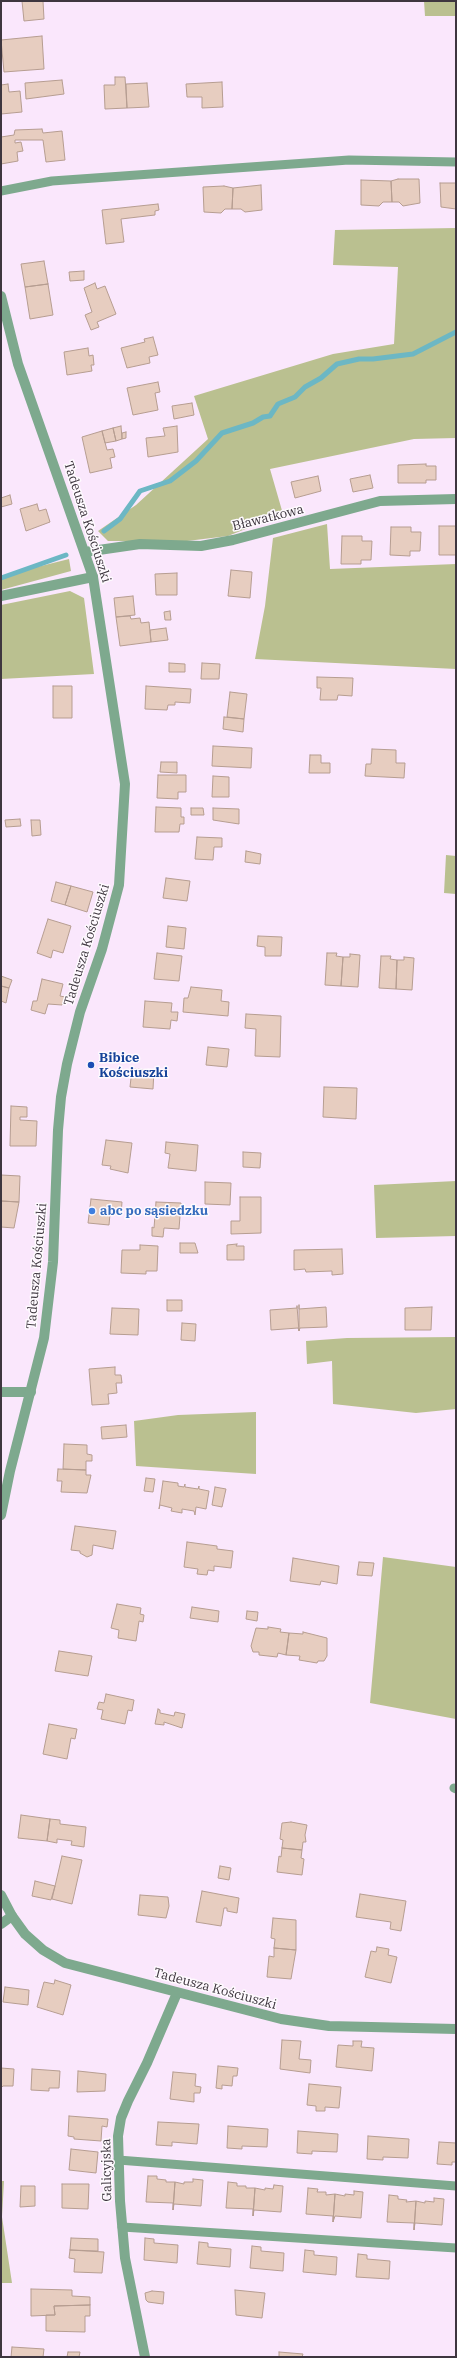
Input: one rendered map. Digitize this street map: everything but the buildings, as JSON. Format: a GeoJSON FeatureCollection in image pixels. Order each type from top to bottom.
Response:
{"type":"FeatureCollection","features":[{"type":"Feature","properties":{"kind":"street","name":"Tadeusza Kościuszki"},"geometry":{"type":"LineString","coordinates":[[1,296],[18,364],[93,577],[126,784],[119,885],[102,948],[80,1012],[66,1064],[58,1130],[57,1208],[53,1270],[44,1338],[10,1471],[1,1515]]}},
{"type":"Feature","properties":{"kind":"street","name":"Bławatkowa"},"geometry":{"type":"LineString","coordinates":[[84,552],[140,544],[201,546],[240,538],[380,501],[456,499]]}},
{"type":"Feature","properties":{"kind":"street"},"geometry":{"type":"LineString","coordinates":[[1,596],[93,577]]}},
{"type":"Feature","properties":{"kind":"street"},"geometry":{"type":"LineString","coordinates":[[1,1392],[31,1392]]}},
{"type":"Feature","properties":{"kind":"street","name":"Tadeusza Kościuszki"},"geometry":{"type":"LineString","coordinates":[[1,1895],[12,1916],[25,1934],[43,1950],[64,1963],[280,2020],[314,2025],[456,2029]]}},
{"type":"Feature","properties":{"kind":"street"},"geometry":{"type":"LineString","coordinates":[[1,1924],[12,1916]]}},
{"type":"Feature","properties":{"kind":"street","name":"Galicyjska"},"geometry":{"type":"LineString","coordinates":[[145,2357],[126,2266],[122,2227],[118,2136],[121,2118],[178,1993]]}},
{"type":"Feature","properties":{"kind":"lane"},"geometry":{"type":"LineString","coordinates":[[1,191],[52,181],[341,160],[456,162]]}},
{"type":"Feature","properties":{"kind":"lane"},"geometry":{"type":"LineString","coordinates":[[118,2160],[456,2186]]}},
{"type":"Feature","properties":{"kind":"lane"},"geometry":{"type":"LineString","coordinates":[[122,2227],[456,2248]]}},
{"type":"Feature","properties":{"kind":"green space"},"geometry":{"type":"Polygon","coordinates":[[[424,1],[456,1],[456,16],[425,16],[424,1]]]}},
{"type":"Feature","properties":{"kind":"green space"},"geometry":{"type":"Polygon","coordinates":[[[456,228],[456,438],[414,439],[270,469],[283,514],[228,536],[187,541],[108,541],[98,531],[136,505],[208,439],[194,396],[333,354],[394,344],[398,267],[333,265],[335,230],[456,228]]]}},
{"type":"Feature","properties":{"kind":"green space"},"geometry":{"type":"Polygon","coordinates":[[[327,524],[330,569],[456,564],[456,669],[255,659],[265,606],[273,538],[327,524]]]}},
{"type":"Feature","properties":{"kind":"green space"},"geometry":{"type":"Polygon","coordinates":[[[69,559],[71,571],[1,590],[1,576],[69,559]]]}},
{"type":"Feature","properties":{"kind":"green space"},"geometry":{"type":"Polygon","coordinates":[[[70,591],[84,598],[94,674],[1,679],[1,605],[70,591]]]}},
{"type":"Feature","properties":{"kind":"green space"},"geometry":{"type":"Polygon","coordinates":[[[446,855],[456,856],[456,894],[444,893],[446,855]]]}},
{"type":"Feature","properties":{"kind":"green space"},"geometry":{"type":"Polygon","coordinates":[[[456,1181],[456,1236],[376,1238],[374,1185],[456,1181]]]}},
{"type":"Feature","properties":{"kind":"green space"},"geometry":{"type":"Polygon","coordinates":[[[456,1337],[456,1409],[416,1413],[333,1404],[332,1361],[307,1364],[306,1341],[347,1338],[456,1337]]]}},
{"type":"Feature","properties":{"kind":"green space"},"geometry":{"type":"Polygon","coordinates":[[[256,1412],[256,1474],[136,1466],[134,1421],[178,1415],[256,1412]]]}},
{"type":"Feature","properties":{"kind":"green space"},"geometry":{"type":"Polygon","coordinates":[[[383,1557],[456,1567],[456,1719],[370,1703],[383,1557]]]}},
{"type":"Feature","properties":{"kind":"green space"},"geometry":{"type":"Polygon","coordinates":[[[1,2181],[4,2181],[2,2217],[12,2283],[1,2283],[1,2181]]]}},
{"type":"Feature","properties":{"kind":"waterway"},"geometry":{"type":"LineString","coordinates":[[104,531],[120,519],[140,491],[170,481],[196,461],[222,433],[253,423],[263,417],[270,416],[278,404],[295,397],[305,387],[321,378],[337,364],[359,359],[373,359],[413,354],[456,332]]}},
{"type":"Feature","properties":{"kind":"waterway"},"geometry":{"type":"LineString","coordinates":[[1,578],[66,555]]}},
{"type":"Feature","properties":{"kind":"place","name":"Bibice Kościuszki"},"geometry":{"type":"Point","coordinates":[91,1065]}},
{"type":"Feature","properties":{"kind":"place","name":"abc po sąsiedzku"},"geometry":{"type":"Point","coordinates":[92,1211]}}]}
